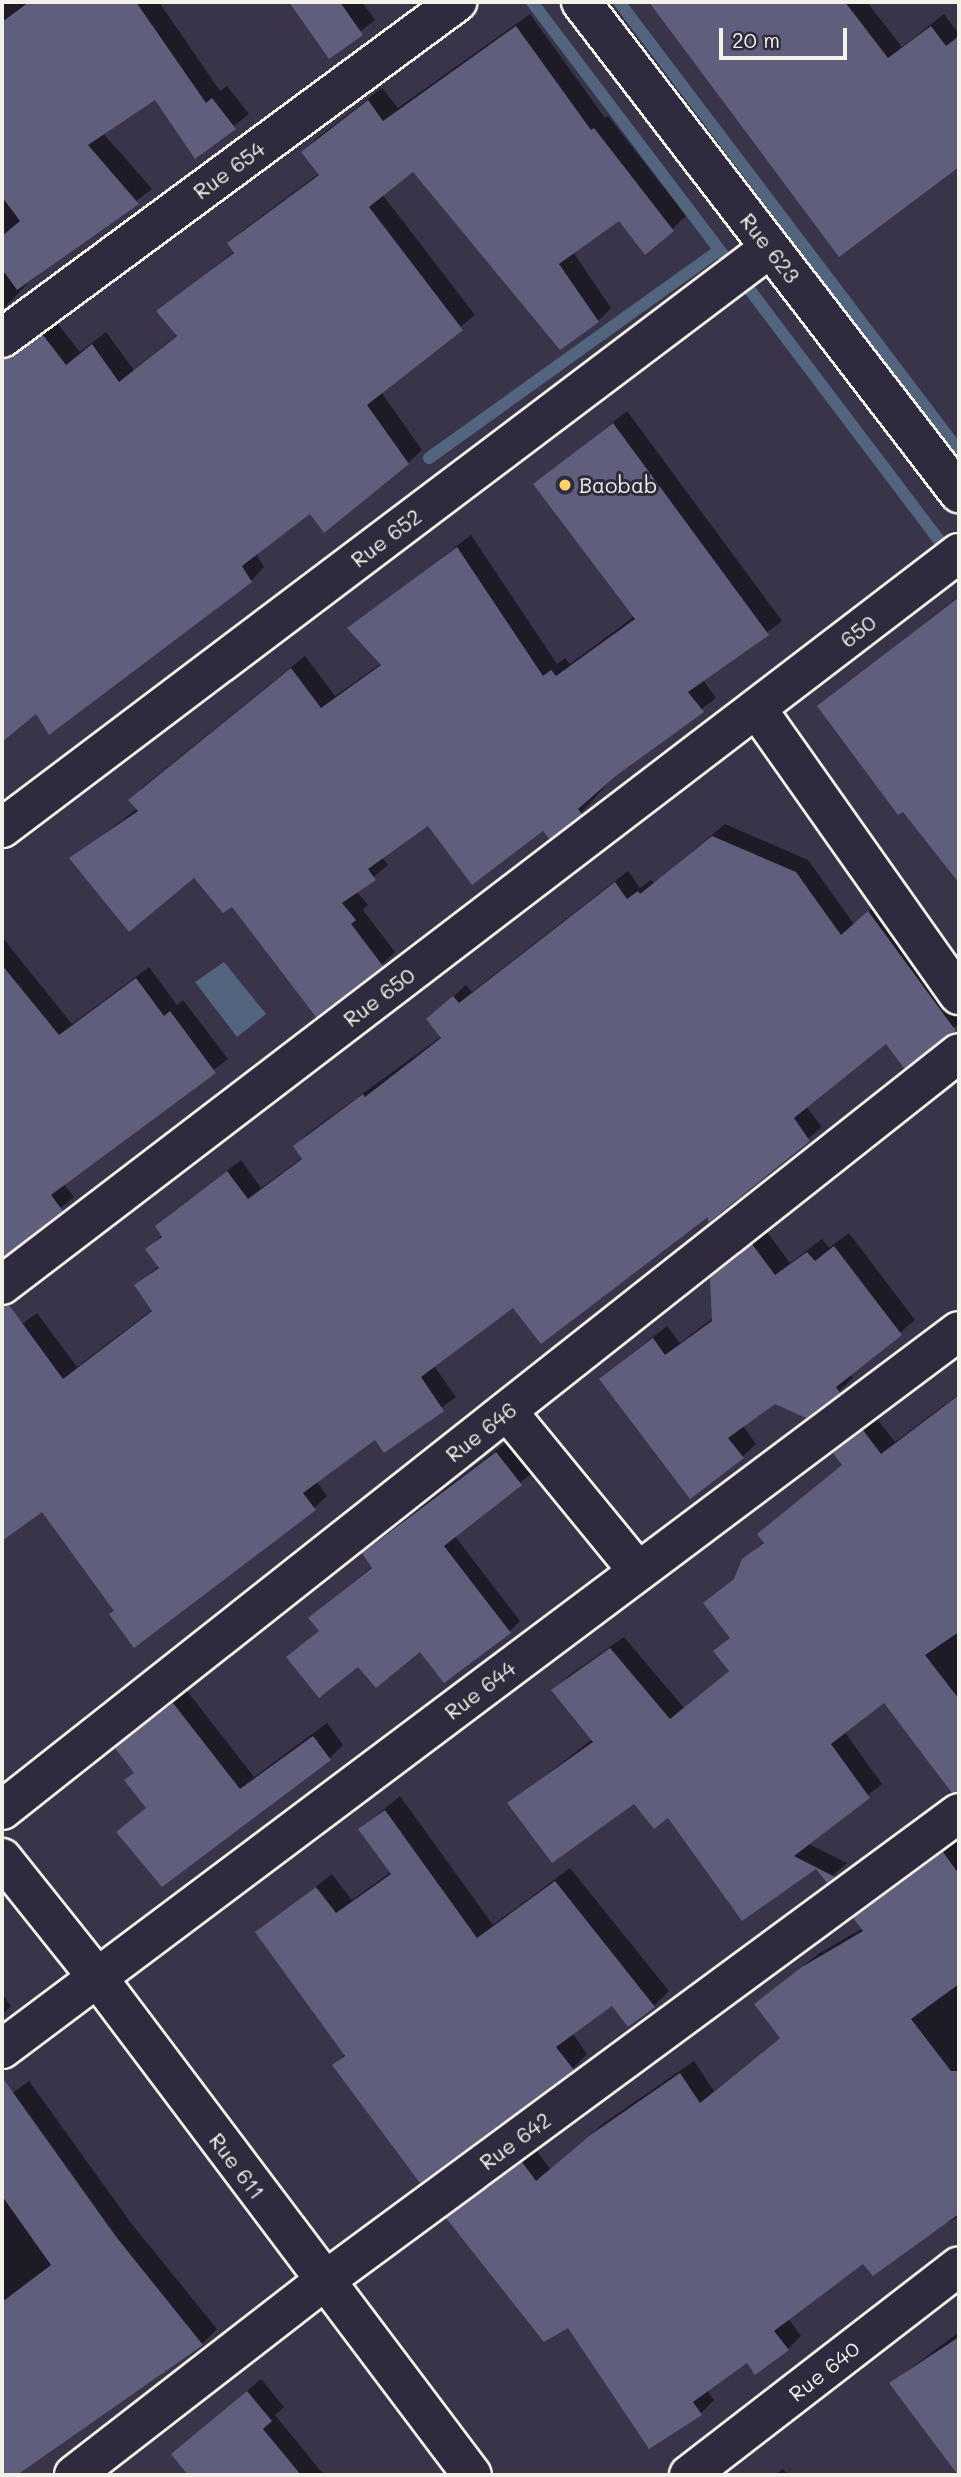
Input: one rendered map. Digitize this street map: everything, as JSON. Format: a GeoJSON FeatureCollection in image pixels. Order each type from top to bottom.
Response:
{"type":"FeatureCollection","features":[{"type":"Feature","properties":{"kind":"street","name":"Rue 654"},"geometry":{"type":"LineString","coordinates":[[2,338],[457,2]]}},
{"type":"Feature","properties":{"kind":"street","name":"Rue 623"},"geometry":{"type":"LineString","coordinates":[[581,2],[959,493]]}},
{"type":"Feature","properties":{"kind":"street","name":"Rue 652"},"geometry":{"type":"LineString","coordinates":[[2,828],[770,248]]}},
{"type":"Feature","properties":{"kind":"street","name":"650"},"geometry":{"type":"LineString","coordinates":[[757,709],[959,553]]}},
{"type":"Feature","properties":{"kind":"street"},"geometry":{"type":"LineString","coordinates":[[757,709],[959,996]]}},
{"type":"Feature","properties":{"kind":"street","name":"Rue 650"},"geometry":{"type":"LineString","coordinates":[[2,1285],[757,709]]}},
{"type":"Feature","properties":{"kind":"street","name":"Rue 646"},"geometry":{"type":"LineString","coordinates":[[2,1810],[959,1053]]}},
{"type":"Feature","properties":{"kind":"street","name":"Rue 644"},"geometry":{"type":"LineString","coordinates":[[2,2049],[959,1331]]}},
{"type":"Feature","properties":{"kind":"street"},"geometry":{"type":"LineString","coordinates":[[507,1411],[638,1571]]}},
{"type":"Feature","properties":{"kind":"street","name":"Rue 642"},"geometry":{"type":"LineString","coordinates":[[74,2475],[323,2282],[959,1813]]}},
{"type":"Feature","properties":{"kind":"street","name":"Rue 611"},"geometry":{"type":"LineString","coordinates":[[2,1858],[97,1977],[323,2282],[472,2475]]}},
{"type":"Feature","properties":{"kind":"street","name":"Rue 640"},"geometry":{"type":"LineString","coordinates":[[689,2475],[959,2266]]}},
{"type":"Feature","properties":{"kind":"water"},"geometry":{"type":"Polygon","coordinates":[[[224,962],[266,1014],[237,1037],[195,982],[224,962]]]}},
{"type":"Feature","properties":{"kind":"building"},"geometry":{"type":"Polygon","coordinates":[[[29,2],[136,2],[206,103],[212,98],[236,129],[195,159],[155,100],[88,145],[139,204],[17,290],[2,269],[2,236],[20,221],[2,197],[2,22],[29,2]]]}},
{"type":"Feature","properties":{"kind":"building"},"geometry":{"type":"Polygon","coordinates":[[[289,2],[340,2],[363,35],[329,59],[289,2]]]}},
{"type":"Feature","properties":{"kind":"building"},"geometry":{"type":"Polygon","coordinates":[[[649,2],[845,2],[888,58],[931,26],[946,46],[959,36],[959,167],[839,257],[649,2]]]}},
{"type":"Feature","properties":{"kind":"building"},"geometry":{"type":"Polygon","coordinates":[[[516,26],[591,130],[594,128],[674,231],[645,255],[619,221],[559,264],[599,322],[560,350],[413,172],[369,207],[463,330],[367,405],[409,464],[324,533],[310,514],[242,566],[252,582],[49,735],[36,714],[2,742],[2,359],[43,335],[66,365],[92,344],[119,382],[177,336],[156,311],[234,253],[227,243],[319,175],[301,152],[368,100],[383,121],[516,26]]]}},
{"type":"Feature","properties":{"kind":"building"},"geometry":{"type":"Polygon","coordinates":[[[613,423],[769,635],[688,692],[704,712],[617,775],[578,809],[582,814],[549,839],[543,831],[472,885],[428,826],[368,869],[376,880],[342,903],[356,920],[351,924],[383,966],[316,1017],[232,907],[223,913],[194,878],[129,932],[69,858],[138,811],[128,800],[291,668],[321,708],[381,665],[347,628],[457,547],[543,676],[551,670],[556,676],[635,619],[533,484],[613,423]]]}},
{"type":"Feature","properties":{"kind":"building"},"geometry":{"type":"Polygon","coordinates":[[[959,597],[959,883],[903,812],[898,815],[817,706],[959,597]]]}},
{"type":"Feature","properties":{"kind":"building"},"geometry":{"type":"Polygon","coordinates":[[[712,836],[796,872],[841,935],[868,911],[956,1031],[904,1068],[886,1044],[794,1118],[810,1141],[708,1223],[708,1217],[541,1344],[513,1308],[421,1377],[444,1411],[384,1453],[375,1440],[303,1493],[316,1510],[134,1648],[109,1614],[114,1611],[42,1512],[2,1541],[2,1306],[9,1305],[63,1379],[152,1311],[134,1285],[159,1268],[145,1249],[162,1237],[155,1226],[227,1171],[248,1199],[302,1159],[293,1146],[363,1094],[365,1097],[441,1038],[426,1019],[453,996],[459,1003],[615,882],[627,899],[638,891],[640,894],[712,836]]]}},
{"type":"Feature","properties":{"kind":"building"},"geometry":{"type":"Polygon","coordinates":[[[2,965],[59,1035],[136,978],[164,1016],[170,1011],[216,1073],[51,1195],[63,1211],[2,1258],[2,965]]]}},
{"type":"Feature","properties":{"kind":"building"},"geometry":{"type":"Polygon","coordinates":[[[752,1244],[775,1275],[807,1252],[815,1261],[834,1246],[902,1335],[836,1387],[840,1393],[806,1418],[775,1404],[728,1438],[744,1458],[690,1499],[599,1379],[653,1338],[665,1355],[712,1321],[710,1278],[752,1244]]]}},
{"type":"Feature","properties":{"kind":"building"},"geometry":{"type":"Polygon","coordinates":[[[959,1395],[959,1632],[925,1655],[959,1699],[959,1792],[952,1793],[884,1703],[831,1744],[870,1798],[794,1856],[835,1877],[827,1883],[816,1869],[742,1921],[668,1818],[654,1829],[634,1804],[552,1863],[507,1803],[593,1742],[551,1690],[610,1648],[670,1719],[729,1671],[713,1651],[730,1638],[703,1603],[734,1579],[742,1559],[764,1543],[757,1534],[842,1465],[833,1453],[863,1430],[881,1454],[959,1395]]]}},
{"type":"Feature","properties":{"kind":"building"},"geometry":{"type":"Polygon","coordinates":[[[496,1452],[522,1485],[444,1546],[511,1633],[444,1683],[420,1652],[376,1688],[358,1667],[319,1698],[286,1657],[319,1631],[308,1618],[372,1568],[362,1553],[496,1452]]]}},
{"type":"Feature","properties":{"kind":"building"},"geometry":{"type":"Polygon","coordinates":[[[173,1703],[240,1789],[313,1736],[331,1760],[162,1887],[116,1832],[146,1808],[124,1780],[134,1773],[115,1748],[173,1703]]]}},
{"type":"Feature","properties":{"kind":"building"},"geometry":{"type":"Polygon","coordinates":[[[385,1810],[477,1938],[555,1881],[655,2007],[628,2027],[612,2006],[556,2047],[574,2070],[420,2183],[332,2065],[345,2056],[255,1932],[316,1887],[336,1913],[391,1874],[358,1829],[385,1810]]]}},
{"type":"Feature","properties":{"kind":"building"},"geometry":{"type":"Polygon","coordinates":[[[943,1852],[959,1874],[959,1984],[911,2019],[951,2071],[959,2071],[959,2214],[873,2276],[863,2264],[774,2331],[789,2350],[755,2375],[747,2363],[693,2402],[702,2415],[649,2449],[568,2328],[544,2342],[446,2218],[522,2162],[536,2181],[589,2136],[680,2073],[700,2103],[780,2038],[754,2004],[802,1967],[863,1931],[853,1918],[943,1852]]]}},
{"type":"Feature","properties":{"kind":"building"},"geometry":{"type":"Polygon","coordinates":[[[2,2077],[117,2238],[203,2345],[17,2475],[2,2475],[2,2302],[51,2265],[2,2196],[2,2077]]]}},
{"type":"Feature","properties":{"kind":"building"},"geometry":{"type":"Polygon","coordinates":[[[959,2337],[959,2475],[958,2475],[889,2383],[959,2337]]]}},
{"type":"Feature","properties":{"kind":"building"},"geometry":{"type":"Polygon","coordinates":[[[247,2391],[272,2421],[263,2429],[301,2475],[188,2475],[171,2454],[247,2391]]]}},
{"type":"Feature","properties":{"kind":"waterway"},"geometry":{"type":"LineString","coordinates":[[532,2],[951,556]]}},
{"type":"Feature","properties":{"kind":"waterway"},"geometry":{"type":"LineString","coordinates":[[619,2],[959,451]]}},
{"type":"Feature","properties":{"kind":"waterway"},"geometry":{"type":"LineString","coordinates":[[429,458],[719,250]]}},
{"type":"Feature","properties":{"kind":"place","name":"Baobab"},"geometry":{"type":"Point","coordinates":[565,485]}}]}
